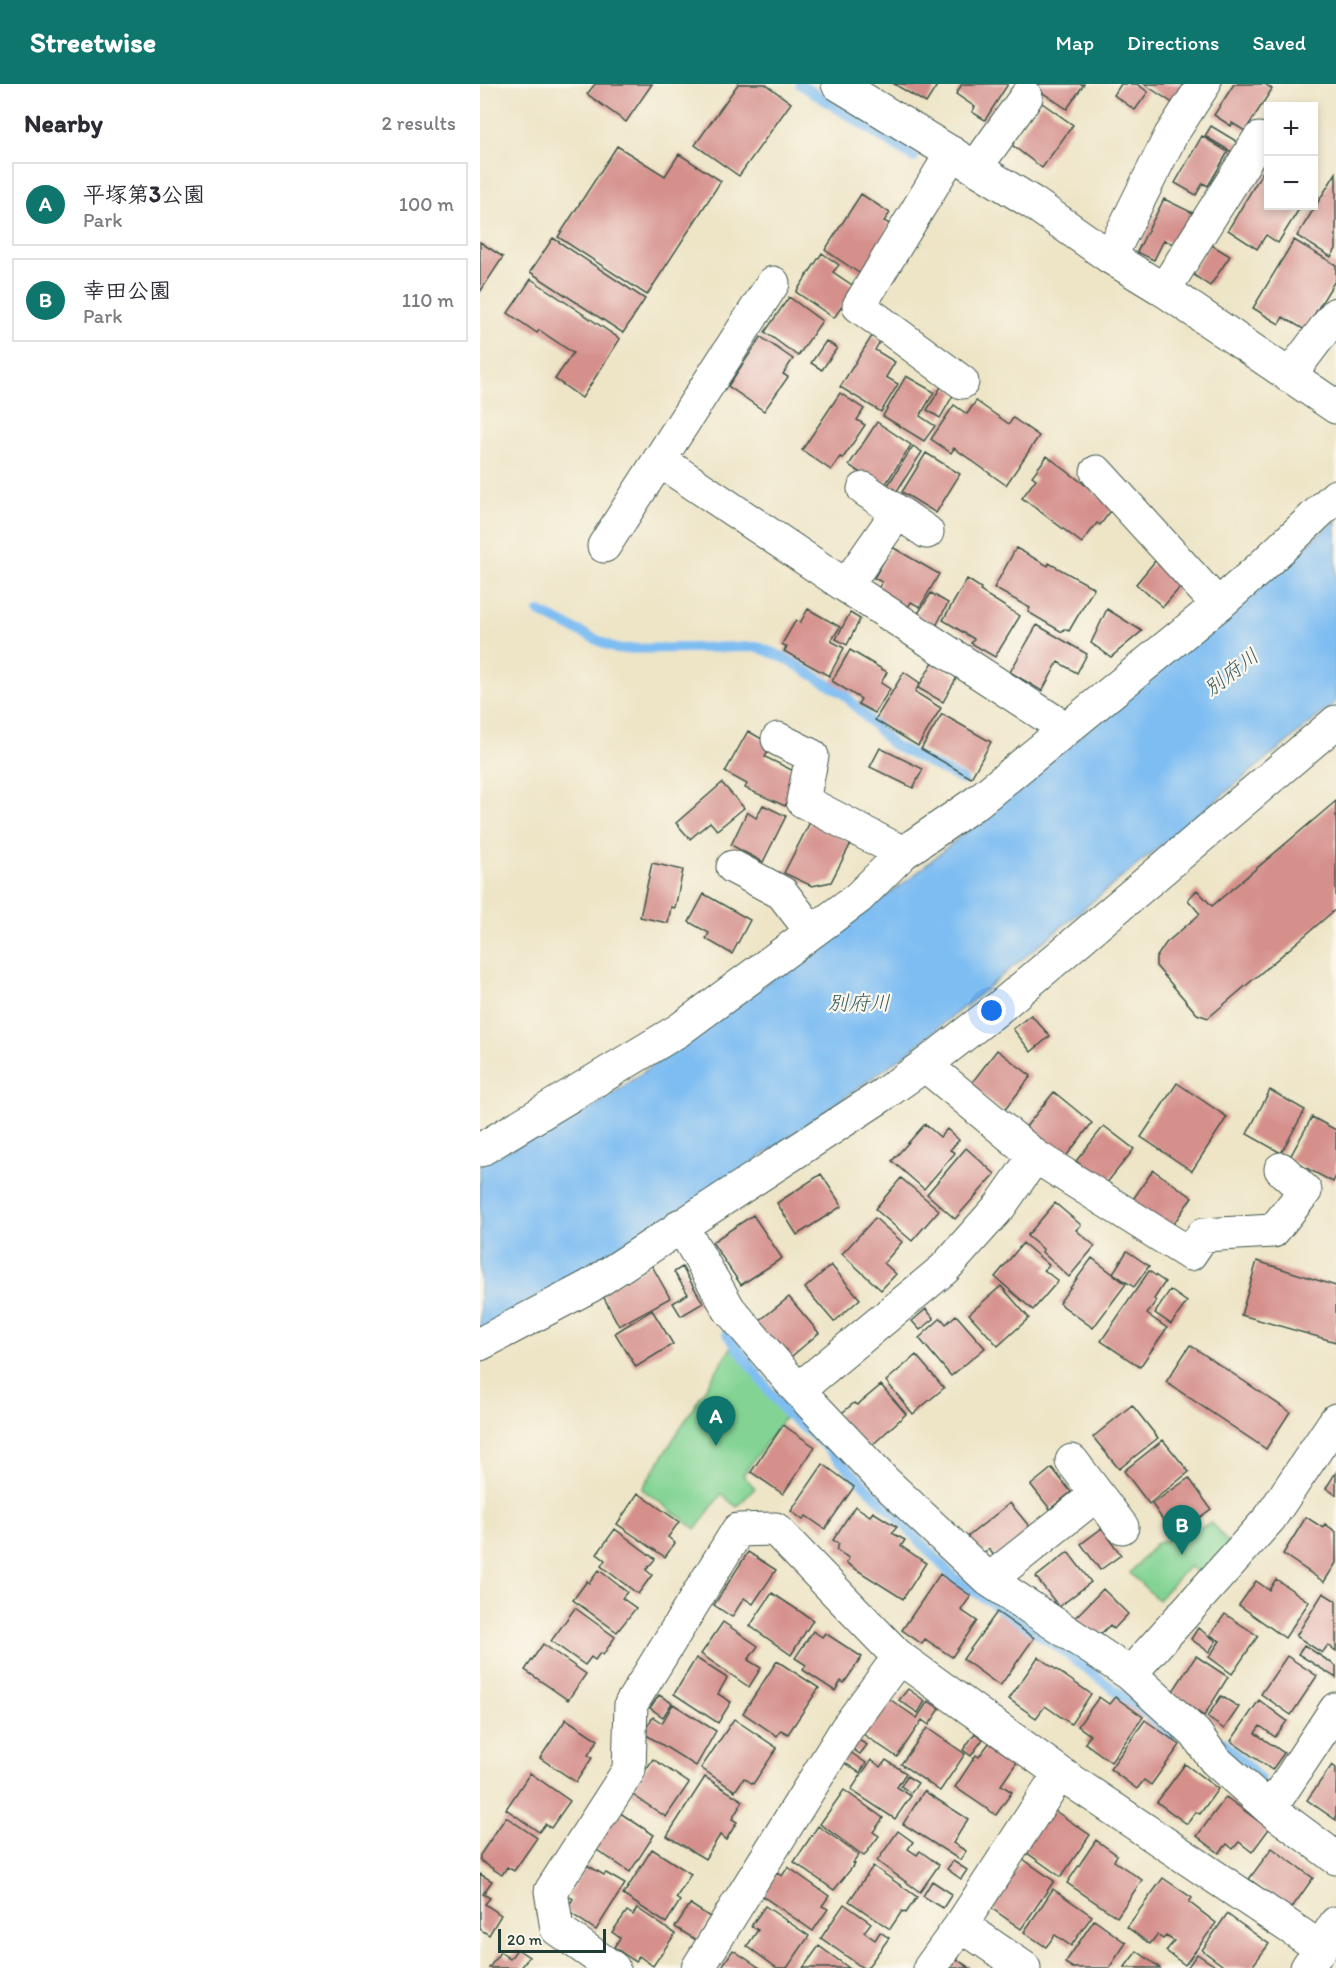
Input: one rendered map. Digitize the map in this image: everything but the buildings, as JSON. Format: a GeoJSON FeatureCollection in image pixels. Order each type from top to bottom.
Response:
{"type":"FeatureCollection","features":[{"type":"Feature","properties":{"kind":"street"},"geometry":{"type":"LineString","coordinates":[[1110,257],[1171,135],[1204,84]]}},
{"type":"Feature","properties":{"kind":"street"},"geometry":{"type":"LineString","coordinates":[[844,86],[1033,203],[1336,407]]}},
{"type":"Feature","properties":{"kind":"street"},"geometry":{"type":"LineString","coordinates":[[962,381],[852,315],[964,160],[1026,97]]}},
{"type":"Feature","properties":{"kind":"street"},"geometry":{"type":"LineString","coordinates":[[1164,290],[1259,139]]}},
{"type":"Feature","properties":{"kind":"street"},"geometry":{"type":"LineString","coordinates":[[604,546],[659,460],[736,319],[773,283]]}},
{"type":"Feature","properties":{"kind":"street"},"geometry":{"type":"LineString","coordinates":[[1290,376],[1336,314]]}},
{"type":"Feature","properties":{"kind":"street"},"geometry":{"type":"LineString","coordinates":[[659,460],[846,586],[1066,729]]}},
{"type":"Feature","properties":{"kind":"street"},"geometry":{"type":"LineString","coordinates":[[1097,472],[1218,605]]}},
{"type":"Feature","properties":{"kind":"street"},"geometry":{"type":"LineString","coordinates":[[864,489],[927,532]]}},
{"type":"Feature","properties":{"kind":"street"},"geometry":{"type":"LineString","coordinates":[[480,1150],[679,1030],[858,898],[903,854],[977,802],[1218,605],[1336,496]]}},
{"type":"Feature","properties":{"kind":"street"},"geometry":{"type":"LineString","coordinates":[[846,586],[897,513]]}},
{"type":"Feature","properties":{"kind":"street"},"geometry":{"type":"LineString","coordinates":[[480,1344],[590,1286],[925,1065],[995,1011],[1336,722]]}},
{"type":"Feature","properties":{"kind":"street"},"geometry":{"type":"LineString","coordinates":[[778,739],[812,756],[803,801],[903,854]]}},
{"type":"Feature","properties":{"kind":"street"},"geometry":{"type":"LineString","coordinates":[[733,867],[782,893],[812,932]]}},
{"type":"Feature","properties":{"kind":"street"},"geometry":{"type":"LineString","coordinates":[[925,1065],[1035,1156],[1190,1254],[1203,1235],[1273,1231],[1305,1191],[1281,1169]]}},
{"type":"Feature","properties":{"kind":"street"},"geometry":{"type":"LineString","coordinates":[[798,1390],[944,1269],[1000,1206],[1035,1156]]}},
{"type":"Feature","properties":{"kind":"street"},"geometry":{"type":"LineString","coordinates":[[681,1225],[729,1309],[798,1390],[884,1481],[989,1580],[1130,1674],[1195,1733],[1215,1760],[1270,1809],[1336,1858]]}},
{"type":"Feature","properties":{"kind":"street"},"geometry":{"type":"LineString","coordinates":[[1130,1674],[1270,1518],[1336,1420]]}},
{"type":"Feature","properties":{"kind":"street"},"geometry":{"type":"LineString","coordinates":[[1072,1461],[1122,1527]]}},
{"type":"Feature","properties":{"kind":"street"},"geometry":{"type":"LineString","coordinates":[[989,1580],[1096,1494]]}},
{"type":"Feature","properties":{"kind":"street"},"geometry":{"type":"LineString","coordinates":[[613,1968],[557,1929],[551,1891],[629,1770],[631,1704],[738,1530],[775,1529],[899,1657],[1060,1773],[1321,1946]]}},
{"type":"Feature","properties":{"kind":"street"},"geometry":{"type":"LineString","coordinates":[[698,1968],[848,1728],[899,1657]]}},
{"type":"Feature","properties":{"kind":"street"},"geometry":{"type":"LineString","coordinates":[[1270,1809],[1336,1709]]}},
{"type":"Feature","properties":{"kind":"street"},"geometry":{"type":"LineString","coordinates":[[930,1968],[962,1925],[1060,1773]]}},
{"type":"Feature","properties":{"kind":"street"},"geometry":{"type":"LineString","coordinates":[[962,1925],[1024,1968]]}},
{"type":"Feature","properties":{"kind":"green space"},"geometry":{"type":"Polygon","coordinates":[[[732,1346],[785,1417],[743,1475],[755,1488],[737,1507],[721,1494],[696,1529],[642,1489],[732,1346]]]}},
{"type":"Feature","properties":{"kind":"green space"},"geometry":{"type":"Polygon","coordinates":[[[1212,1523],[1229,1544],[1200,1576],[1189,1566],[1158,1600],[1130,1573],[1155,1544],[1212,1523]]]}},
{"type":"Feature","properties":{"kind":"water","name":"別府川"},"geometry":{"type":"Polygon","coordinates":[[[1336,520],[1336,702],[910,1051],[724,1183],[480,1332],[480,1164],[582,1114],[606,1099],[907,881],[1336,520]]]}},
{"type":"Feature","properties":{"kind":"waterway"},"geometry":{"type":"LineString","coordinates":[[800,84],[914,158]]}},
{"type":"Feature","properties":{"kind":"waterway"},"geometry":{"type":"LineString","coordinates":[[539,612],[616,649],[758,647],[785,658],[844,694],[893,745],[963,780]]}},
{"type":"Feature","properties":{"kind":"waterway"},"geometry":{"type":"LineString","coordinates":[[727,1334],[786,1413],[824,1445],[899,1519],[953,1577],[1059,1648],[1173,1734]]}},
{"type":"Feature","properties":{"kind":"waterway"},"geometry":{"type":"LineString","coordinates":[[1209,1742],[1223,1742],[1261,1780]]}},
{"type":"Feature","properties":{"kind":"place","name":"平塚第3公園"},"geometry":{"type":"Point","coordinates":[716,1446]}},
{"type":"Feature","properties":{"kind":"place","name":"幸田公園"},"geometry":{"type":"Point","coordinates":[1182,1555]}}]}
